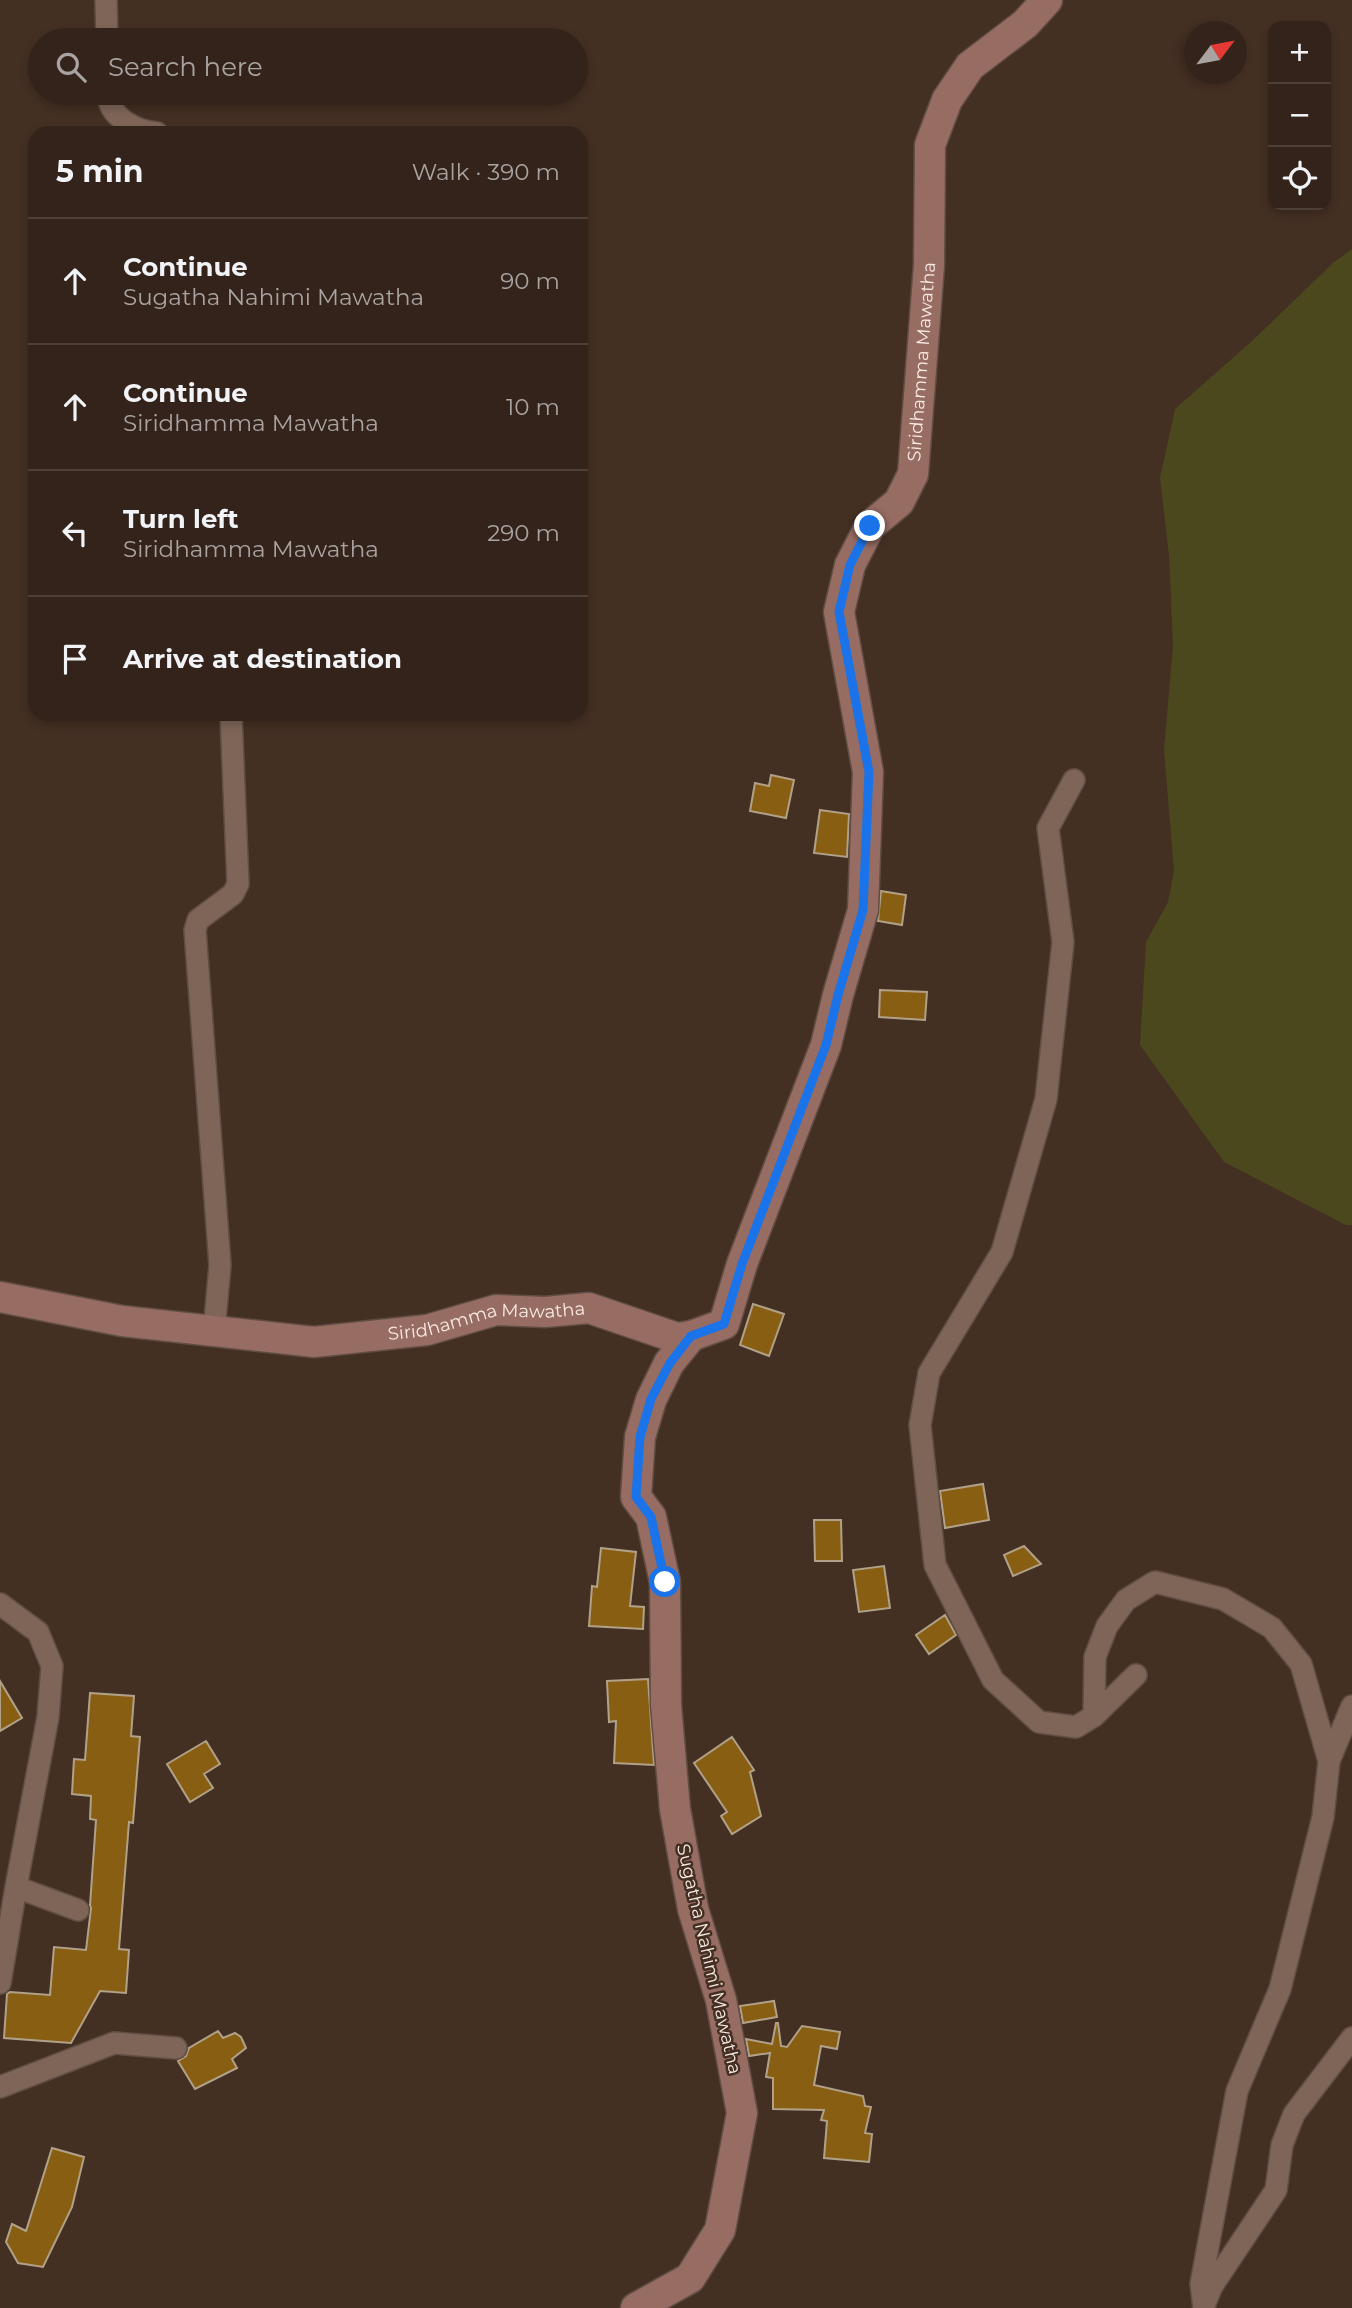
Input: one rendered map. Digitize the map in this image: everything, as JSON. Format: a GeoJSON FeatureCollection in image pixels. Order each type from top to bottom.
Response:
{"type":"FeatureCollection","features":[{"type":"Feature","properties":{"kind":"street"},"geometry":{"type":"LineString","coordinates":[[106,0],[107,28]]}},
{"type":"Feature","properties":{"kind":"street","name":"Siridhamma Mawatha"},"geometry":{"type":"LineString","coordinates":[[5,1292],[121,1321],[314,1342],[427,1330],[496,1310],[545,1312],[589,1308],[677,1338],[724,1324],[742,1264],[826,1045],[863,910],[869,772],[839,612],[850,565],[870,526],[899,502],[913,474],[929,265],[930,145],[947,100],[970,66],[1025,24],[1047,0]]}},
{"type":"Feature","properties":{"kind":"street"},"geometry":{"type":"LineString","coordinates":[[110,105],[119,117],[134,126]]}},
{"type":"Feature","properties":{"kind":"street"},"geometry":{"type":"LineString","coordinates":[[214,1331],[220,1265],[195,930],[198,920],[233,894],[238,884],[230,721]]}},
{"type":"Feature","properties":{"kind":"street"},"geometry":{"type":"LineString","coordinates":[[1074,780],[1048,828],[1063,942],[1046,1100],[1002,1252],[929,1373],[920,1425],[934,1565],[993,1680],[1039,1722],[1076,1727],[1094,1716],[1136,1675]]}},
{"type":"Feature","properties":{"kind":"street","name":"Sugatha Nahimi Mawatha"},"geometry":{"type":"LineString","coordinates":[[636,2308],[690,2278],[720,2230],[742,2113],[721,2000],[693,1909],[675,1809],[666,1705],[665,1582],[651,1517],[636,1497],[640,1437],[651,1399],[670,1363],[691,1336]]}},
{"type":"Feature","properties":{"kind":"street"},"geometry":{"type":"LineString","coordinates":[[1094,1716],[1095,1657],[1107,1626],[1126,1600],[1155,1582],[1223,1600],[1272,1628],[1301,1664],[1329,1761]]}},
{"type":"Feature","properties":{"kind":"street"},"geometry":{"type":"LineString","coordinates":[[0,1604],[38,1632],[52,1666],[48,1717],[0,1983]]}},
{"type":"Feature","properties":{"kind":"street"},"geometry":{"type":"LineString","coordinates":[[1352,1706],[1329,1761],[1323,1817],[1280,1989],[1237,2091],[1201,2284],[1203,2308],[1212,2286],[1276,2190],[1282,2145],[1294,2114],[1352,2038]]}},
{"type":"Feature","properties":{"kind":"street"},"geometry":{"type":"LineString","coordinates":[[16,1887],[78,1910]]}},
{"type":"Feature","properties":{"kind":"street"},"geometry":{"type":"LineString","coordinates":[[0,2087],[114,2043],[176,2048]]}},
{"type":"Feature","properties":{"kind":"shaded area"},"geometry":{"type":"Polygon","coordinates":[[[1352,249],[1352,1225],[1346,1225],[1224,1162],[1140,1045],[1146,942],[1168,902],[1174,871],[1164,750],[1173,645],[1169,556],[1160,478],[1175,409],[1252,341],[1333,263],[1352,249]]]}},
{"type":"Feature","properties":{"kind":"building"},"geometry":{"type":"Polygon","coordinates":[[[771,775],[794,780],[786,818],[750,811],[755,783],[769,786],[771,775]]]}},
{"type":"Feature","properties":{"kind":"building"},"geometry":{"type":"Polygon","coordinates":[[[820,810],[849,814],[847,857],[814,853],[820,810]]]}},
{"type":"Feature","properties":{"kind":"building"},"geometry":{"type":"Polygon","coordinates":[[[881,891],[906,895],[902,925],[878,921],[881,891]]]}},
{"type":"Feature","properties":{"kind":"building"},"geometry":{"type":"Polygon","coordinates":[[[880,990],[927,992],[925,1020],[879,1017],[880,990]]]}},
{"type":"Feature","properties":{"kind":"building"},"geometry":{"type":"Polygon","coordinates":[[[753,1304],[784,1314],[769,1356],[740,1345],[753,1304]]]}},
{"type":"Feature","properties":{"kind":"building"},"geometry":{"type":"Polygon","coordinates":[[[983,1484],[989,1520],[945,1528],[940,1491],[983,1484]]]}},
{"type":"Feature","properties":{"kind":"building"},"geometry":{"type":"Polygon","coordinates":[[[814,1520],[841,1520],[842,1561],[815,1561],[814,1520]]]}},
{"type":"Feature","properties":{"kind":"building"},"geometry":{"type":"Polygon","coordinates":[[[1024,1546],[1041,1564],[1013,1576],[1004,1555],[1024,1546]]]}},
{"type":"Feature","properties":{"kind":"building"},"geometry":{"type":"Polygon","coordinates":[[[601,1548],[636,1552],[630,1606],[644,1607],[643,1629],[589,1626],[592,1586],[597,1587],[601,1548]]]}},
{"type":"Feature","properties":{"kind":"building"},"geometry":{"type":"Polygon","coordinates":[[[884,1566],[890,1608],[859,1612],[853,1570],[884,1566]]]}},
{"type":"Feature","properties":{"kind":"building"},"geometry":{"type":"Polygon","coordinates":[[[945,1615],[956,1635],[929,1654],[916,1635],[945,1615]]]}},
{"type":"Feature","properties":{"kind":"building"},"geometry":{"type":"Polygon","coordinates":[[[648,1679],[654,1765],[614,1763],[616,1721],[609,1722],[607,1681],[648,1679]]]}},
{"type":"Feature","properties":{"kind":"building"},"geometry":{"type":"Polygon","coordinates":[[[0,1681],[22,1718],[0,1731],[0,1681]]]}},
{"type":"Feature","properties":{"kind":"building"},"geometry":{"type":"Polygon","coordinates":[[[90,1693],[134,1696],[131,1736],[140,1737],[133,1823],[129,1822],[119,1949],[129,1950],[126,1993],[100,1991],[71,2043],[4,2038],[7,1994],[50,1995],[54,1947],[86,1950],[96,1820],[90,1819],[91,1796],[72,1794],[74,1759],[85,1760],[90,1693]]]}},
{"type":"Feature","properties":{"kind":"building"},"geometry":{"type":"Polygon","coordinates":[[[732,1737],[754,1770],[750,1772],[761,1816],[732,1834],[721,1816],[727,1812],[694,1763],[732,1737]]]}},
{"type":"Feature","properties":{"kind":"building"},"geometry":{"type":"Polygon","coordinates":[[[206,1741],[220,1764],[204,1774],[213,1788],[190,1802],[167,1764],[206,1741]]]}},
{"type":"Feature","properties":{"kind":"building"},"geometry":{"type":"Polygon","coordinates":[[[774,2001],[777,2017],[743,2023],[740,2006],[774,2001]]]}},
{"type":"Feature","properties":{"kind":"building"},"geometry":{"type":"Polygon","coordinates":[[[776,2023],[781,2046],[787,2047],[802,2026],[840,2032],[837,2049],[821,2046],[814,2085],[863,2096],[865,2106],[871,2107],[865,2133],[872,2134],[869,2162],[824,2158],[827,2121],[821,2120],[824,2110],[773,2109],[773,2078],[766,2077],[770,2053],[749,2056],[746,2039],[772,2044],[776,2023]]]}},
{"type":"Feature","properties":{"kind":"building"},"geometry":{"type":"Polygon","coordinates":[[[218,2031],[223,2038],[235,2033],[241,2037],[246,2048],[232,2059],[237,2068],[195,2089],[178,2061],[186,2056],[189,2048],[218,2031]]]}},
{"type":"Feature","properties":{"kind":"building"},"geometry":{"type":"Polygon","coordinates":[[[52,2148],[84,2157],[72,2207],[43,2267],[18,2263],[6,2242],[12,2224],[26,2231],[52,2148]]]}},
{"type":"Feature","properties":{"kind":"route"},"geometry":{"type":"LineString","coordinates":[[665,1582],[651,1517],[636,1497],[640,1437],[651,1399],[670,1363],[691,1336],[724,1324],[742,1264],[826,1045],[863,910],[869,772],[839,612],[850,565],[870,526]]}}]}
